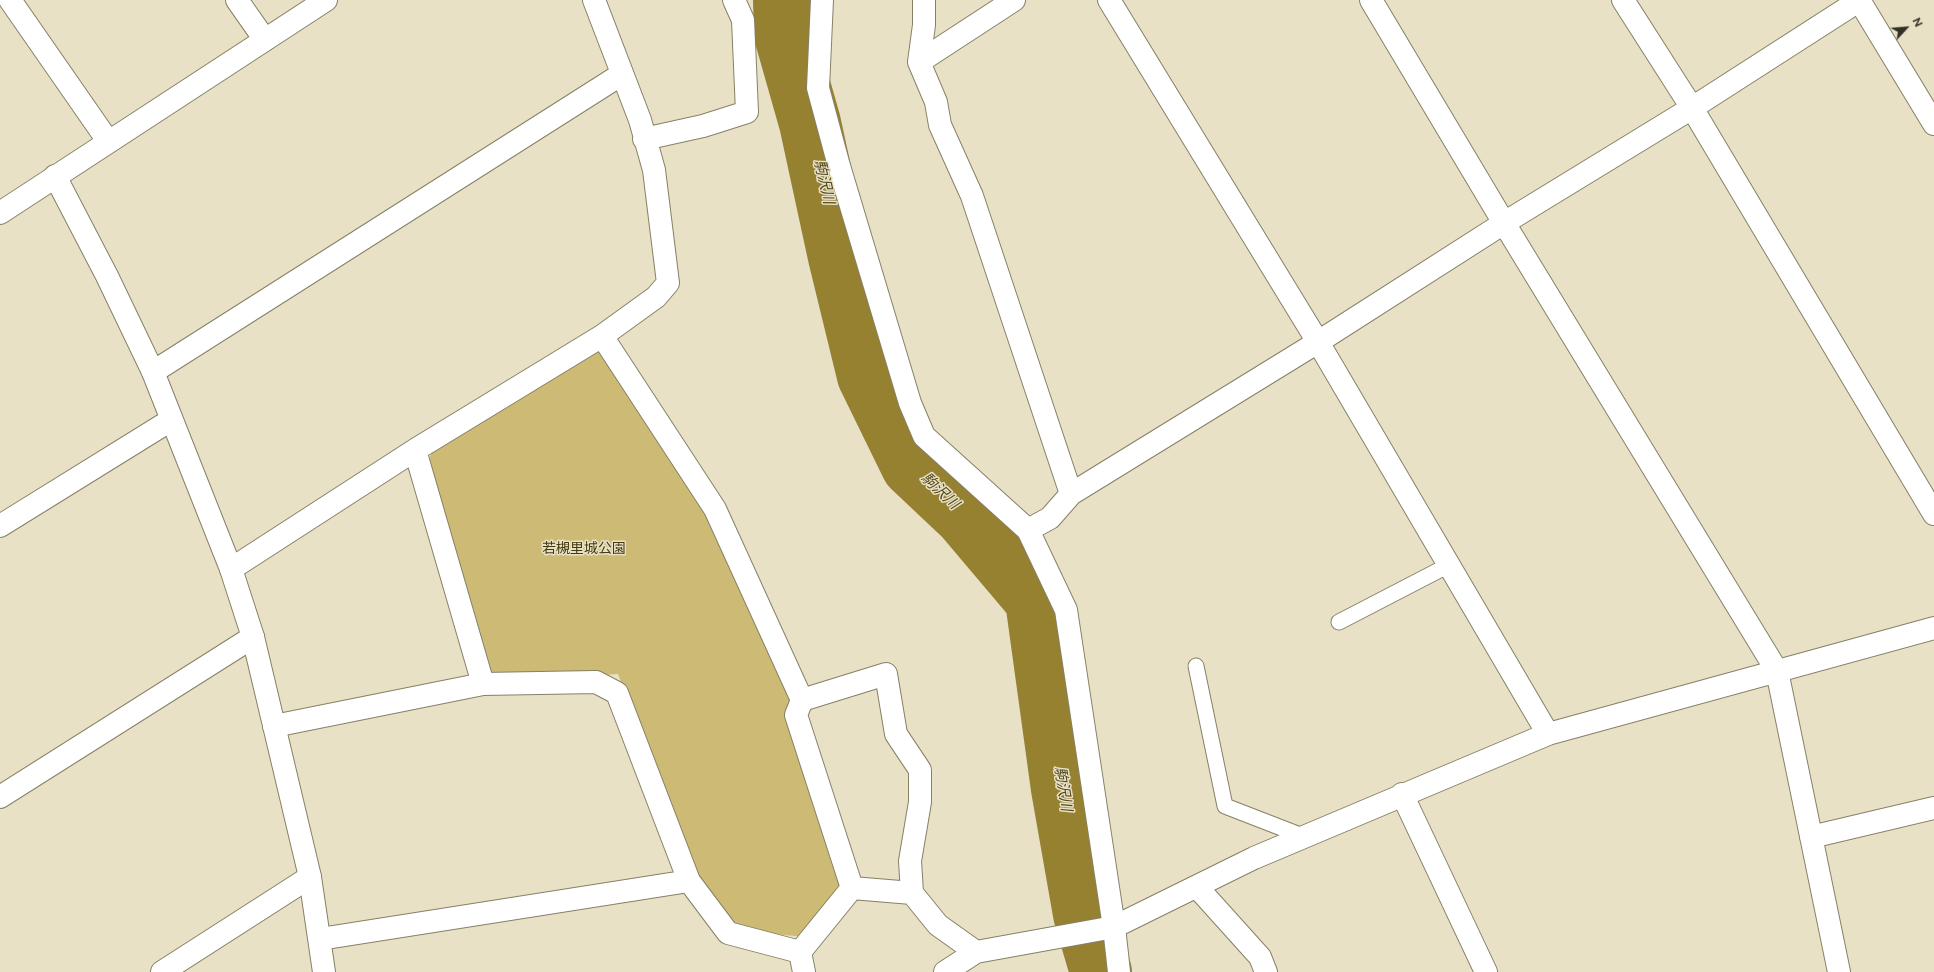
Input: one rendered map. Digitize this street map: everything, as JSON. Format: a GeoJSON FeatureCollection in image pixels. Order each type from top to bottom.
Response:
{"type":"FeatureCollection","features":[{"type":"Feature","properties":{"kind":"street"},"geometry":{"type":"LineString","coordinates":[[10,0],[108,141]]}},
{"type":"Feature","properties":{"kind":"street"},"geometry":{"type":"LineString","coordinates":[[237,0],[265,40]]}},
{"type":"Feature","properties":{"kind":"street"},"geometry":{"type":"LineString","coordinates":[[0,213],[108,141],[326,0]]}},
{"type":"Feature","properties":{"kind":"street"},"geometry":{"type":"LineString","coordinates":[[231,569],[415,450],[602,336],[656,297],[668,283],[654,170],[644,140],[640,120],[594,0]]}},
{"type":"Feature","properties":{"kind":"street"},"geometry":{"type":"LineString","coordinates":[[644,140],[703,126],[747,112],[743,20],[734,0]]}},
{"type":"Feature","properties":{"kind":"street"},"geometry":{"type":"LineString","coordinates":[[822,0],[818,88],[839,166],[910,403],[924,436],[1028,530],[1066,610],[1120,972]]}},
{"type":"Feature","properties":{"kind":"street"},"geometry":{"type":"LineString","coordinates":[[924,0],[924,25],[919,62],[936,102],[940,125],[972,196],[1071,494]]}},
{"type":"Feature","properties":{"kind":"street"},"geometry":{"type":"LineString","coordinates":[[919,62],[1014,0]]}},
{"type":"Feature","properties":{"kind":"street"},"geometry":{"type":"LineString","coordinates":[[1109,0],[1318,342],[1548,734]]}},
{"type":"Feature","properties":{"kind":"street"},"geometry":{"type":"LineString","coordinates":[[1371,0],[1504,223],[1777,671],[1839,972]]}},
{"type":"Feature","properties":{"kind":"street"},"geometry":{"type":"LineString","coordinates":[[1623,0],[1692,108],[1934,514]]}},
{"type":"Feature","properties":{"kind":"street"},"geometry":{"type":"LineString","coordinates":[[1028,530],[1050,518],[1071,494],[1318,342],[1504,223],[1692,108],[1859,0],[1934,124]]}},
{"type":"Feature","properties":{"kind":"street"},"geometry":{"type":"LineString","coordinates":[[153,372],[622,74]]}},
{"type":"Feature","properties":{"kind":"street"},"geometry":{"type":"LineString","coordinates":[[55,176],[153,372],[231,569],[253,636],[310,877],[324,972]]}},
{"type":"Feature","properties":{"kind":"street"},"geometry":{"type":"LineString","coordinates":[[602,336],[715,509],[802,700],[796,716],[852,888]]}},
{"type":"Feature","properties":{"kind":"street"},"geometry":{"type":"LineString","coordinates":[[0,526],[171,420]]}},
{"type":"Feature","properties":{"kind":"street"},"geometry":{"type":"LineString","coordinates":[[415,450],[483,684]]}},
{"type":"Feature","properties":{"kind":"street"},"geometry":{"type":"LineString","coordinates":[[945,972],[976,952],[1114,927],[1254,858],[1402,794],[1548,734],[1934,628]]}},
{"type":"Feature","properties":{"kind":"street"},"geometry":{"type":"LineString","coordinates":[[0,797],[253,636]]}},
{"type":"Feature","properties":{"kind":"street"},"geometry":{"type":"LineString","coordinates":[[802,700],[886,674],[896,734],[920,770],[920,802],[910,861],[912,893],[938,925],[976,952]]}},
{"type":"Feature","properties":{"kind":"street"},"geometry":{"type":"LineString","coordinates":[[274,726],[483,684],[596,682],[617,693],[689,881],[728,933],[802,962],[852,888]]}},
{"type":"Feature","properties":{"kind":"street"},"geometry":{"type":"LineString","coordinates":[[1402,794],[1486,972]]}},
{"type":"Feature","properties":{"kind":"street"},"geometry":{"type":"LineString","coordinates":[[1811,837],[1934,808]]}},
{"type":"Feature","properties":{"kind":"street"},"geometry":{"type":"LineString","coordinates":[[162,972],[310,877]]}},
{"type":"Feature","properties":{"kind":"street"},"geometry":{"type":"LineString","coordinates":[[320,939],[689,881]]}},
{"type":"Feature","properties":{"kind":"street"},"geometry":{"type":"LineString","coordinates":[[1197,887],[1260,957],[1266,972]]}},
{"type":"Feature","properties":{"kind":"street"},"geometry":{"type":"LineString","coordinates":[[852,888],[912,893]]}},
{"type":"Feature","properties":{"kind":"lane"},"geometry":{"type":"LineString","coordinates":[[1339,622],[1449,565]]}},
{"type":"Feature","properties":{"kind":"lane"},"geometry":{"type":"LineString","coordinates":[[1196,666],[1225,806],[1305,837]]}},
{"type":"Feature","properties":{"kind":"green space","name":"若槻里城公園"},"geometry":{"type":"Polygon","coordinates":[[[585,346],[610,349],[712,514],[789,689],[852,888],[807,937],[740,931],[694,871],[618,674],[505,682],[484,665],[429,459],[438,440],[585,346]]]}},
{"type":"Feature","properties":{"kind":"waterway","name":"駒沢川"},"geometry":{"type":"LineString","coordinates":[[784,0],[785,35],[810,123],[839,257],[868,376],[912,466],[965,516],[1036,600],[1062,789],[1084,914],[1101,972]]}}]}
